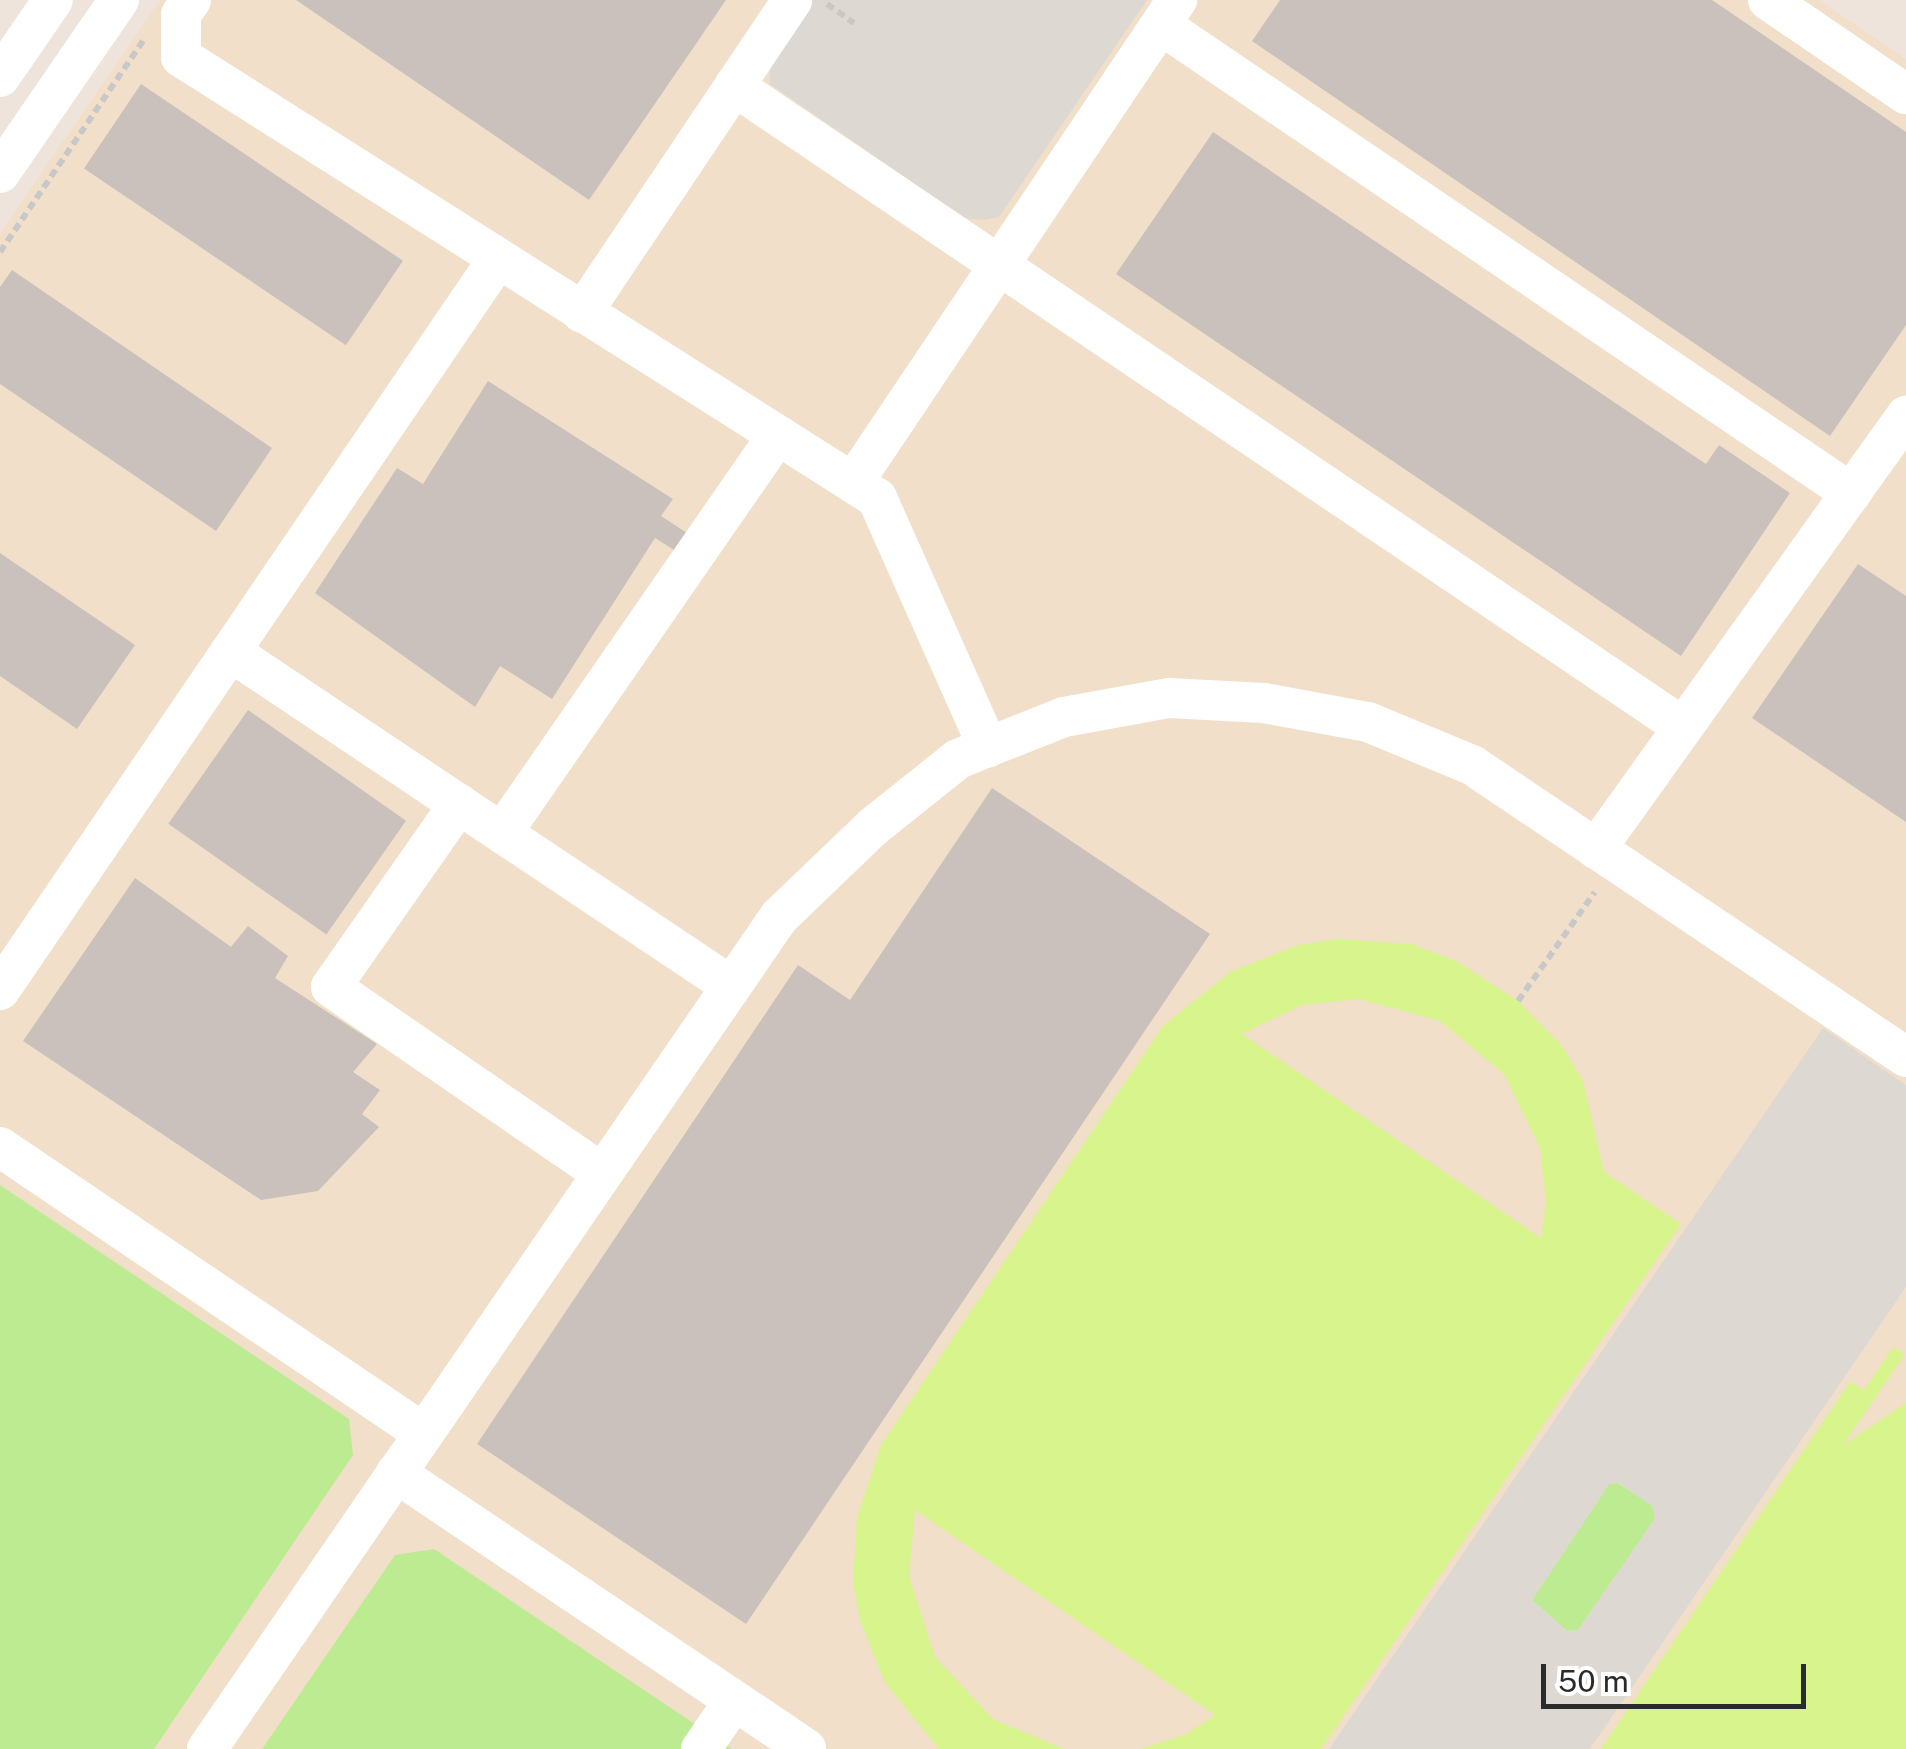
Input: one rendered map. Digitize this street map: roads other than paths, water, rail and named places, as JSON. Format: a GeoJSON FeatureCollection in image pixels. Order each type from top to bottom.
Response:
{"type":"FeatureCollection","features":[{"type":"Feature","properties":{"kind":"street"},"geometry":{"type":"LineString","coordinates":[[0,77],[54,0]]}},
{"type":"Feature","properties":{"kind":"street"},"geometry":{"type":"LineString","coordinates":[[0,173],[119,0]]}},
{"type":"Feature","properties":{"kind":"street"},"geometry":{"type":"LineString","coordinates":[[582,313],[792,0]]}},
{"type":"Feature","properties":{"kind":"street"},"geometry":{"type":"LineString","coordinates":[[1768,0],[1906,94]]}},
{"type":"Feature","properties":{"kind":"street"},"geometry":{"type":"LineString","coordinates":[[186,7],[181,57],[876,498],[988,747]]}},
{"type":"Feature","properties":{"kind":"street"},"geometry":{"type":"LineString","coordinates":[[854,483],[1169,12],[1851,493]]}},
{"type":"Feature","properties":{"kind":"street"},"geometry":{"type":"LineString","coordinates":[[734,86],[1683,727]]}},
{"type":"Feature","properties":{"kind":"street"},"geometry":{"type":"LineString","coordinates":[[0,990],[498,260]]}},
{"type":"Feature","properties":{"kind":"street"},"geometry":{"type":"LineString","coordinates":[[1606,856],[1683,727],[1906,416]]}},
{"type":"Feature","properties":{"kind":"street"},"geometry":{"type":"LineString","coordinates":[[502,833],[778,435]]}},
{"type":"Feature","properties":{"kind":"street"},"geometry":{"type":"LineString","coordinates":[[230,652],[730,986]]}},
{"type":"Feature","properties":{"kind":"street"},"geometry":{"type":"LineString","coordinates":[[207,1749],[779,916],[874,826],[958,759],[1064,716],[1169,698],[1264,702],[1368,722],[1472,765],[1906,1057]]}},
{"type":"Feature","properties":{"kind":"street"},"geometry":{"type":"LineString","coordinates":[[459,804],[332,987],[602,1173]]}},
{"type":"Feature","properties":{"kind":"street"},"geometry":{"type":"LineString","coordinates":[[0,1147],[424,1434]]}},
{"type":"Feature","properties":{"kind":"street"},"geometry":{"type":"LineString","coordinates":[[396,1474],[806,1749]]}},
{"type":"Feature","properties":{"kind":"street"},"geometry":{"type":"LineString","coordinates":[[701,1749],[734,1700]]}}]}
